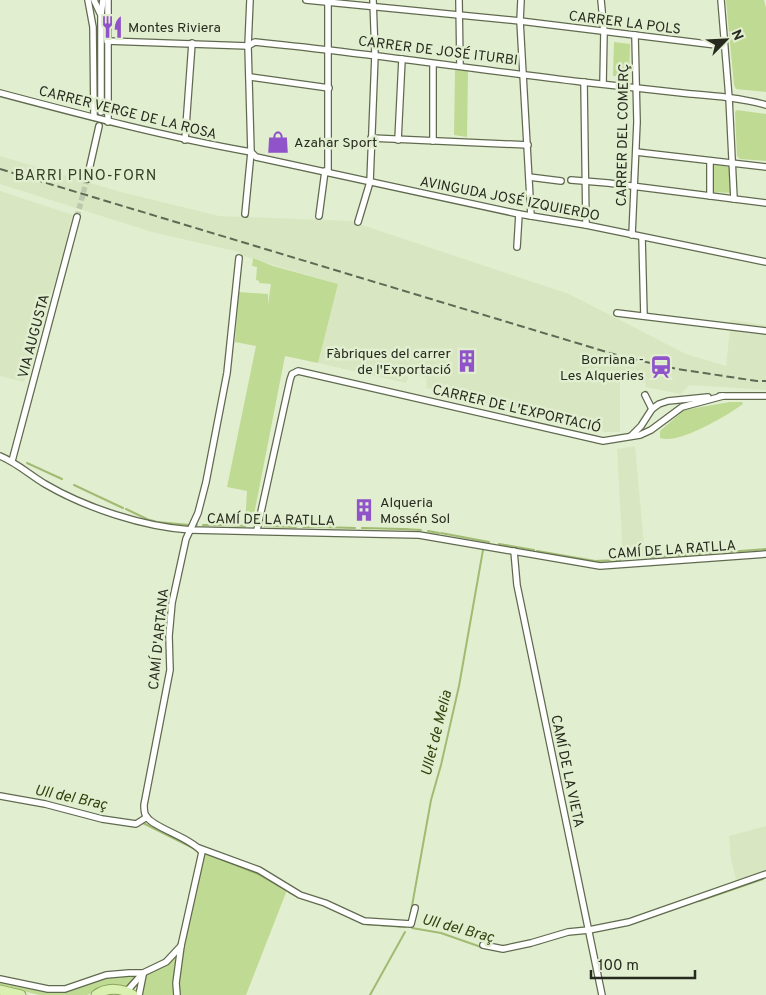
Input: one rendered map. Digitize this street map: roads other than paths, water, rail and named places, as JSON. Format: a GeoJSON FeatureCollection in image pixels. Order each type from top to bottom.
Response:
{"type":"FeatureCollection","features":[{"type":"Feature","properties":{"kind":"main road"},"geometry":{"type":"LineString","coordinates":[[96,995],[113,989],[130,993]]}},
{"type":"Feature","properties":{"kind":"main road"},"geometry":{"type":"LineString","coordinates":[[0,990],[21,995]]}},
{"type":"Feature","properties":{"kind":"street"},"geometry":{"type":"LineString","coordinates":[[88,0],[93,27],[94,117]]}},
{"type":"Feature","properties":{"kind":"street"},"geometry":{"type":"LineString","coordinates":[[94,0],[101,15]]}},
{"type":"Feature","properties":{"kind":"street"},"geometry":{"type":"LineString","coordinates":[[100,112],[102,0]]}},
{"type":"Feature","properties":{"kind":"street"},"geometry":{"type":"LineString","coordinates":[[108,0],[108,122]]}},
{"type":"Feature","properties":{"kind":"street"},"geometry":{"type":"LineString","coordinates":[[245,214],[251,152],[248,46],[250,0]]}},
{"type":"Feature","properties":{"kind":"street","name":"CARRER LA POLS"},"geometry":{"type":"LineString","coordinates":[[306,0],[373,3],[724,46]]}},
{"type":"Feature","properties":{"kind":"street"},"geometry":{"type":"LineString","coordinates":[[459,0],[460,66]]}},
{"type":"Feature","properties":{"kind":"street"},"geometry":{"type":"LineString","coordinates":[[521,0],[520,21],[531,216]]}},
{"type":"Feature","properties":{"kind":"street"},"geometry":{"type":"LineString","coordinates":[[601,0],[604,32],[603,84]]}},
{"type":"Feature","properties":{"kind":"street"},"geometry":{"type":"LineString","coordinates":[[721,0],[729,98],[734,199]]}},
{"type":"Feature","properties":{"kind":"street"},"geometry":{"type":"LineString","coordinates":[[319,216],[327,171],[329,88],[328,1]]}},
{"type":"Feature","properties":{"kind":"street"},"geometry":{"type":"LineString","coordinates":[[358,222],[370,182],[375,55],[373,3]]}},
{"type":"Feature","properties":{"kind":"street","name":"CARRER DEL COMERÇ"},"geometry":{"type":"LineString","coordinates":[[632,235],[637,88],[635,35]]}},
{"type":"Feature","properties":{"kind":"street","name":"CARRER DE JOSÉ ITURBI"},"geometry":{"type":"LineString","coordinates":[[107,41],[248,46],[255,42],[328,49],[433,64],[729,98],[766,104]]}},
{"type":"Feature","properties":{"kind":"street"},"geometry":{"type":"LineString","coordinates":[[185,140],[192,43]]}},
{"type":"Feature","properties":{"kind":"street"},"geometry":{"type":"LineString","coordinates":[[398,140],[402,59]]}},
{"type":"Feature","properties":{"kind":"street"},"geometry":{"type":"LineString","coordinates":[[433,64],[433,141]]}},
{"type":"Feature","properties":{"kind":"street"},"geometry":{"type":"LineString","coordinates":[[250,77],[329,88]]}},
{"type":"Feature","properties":{"kind":"street"},"geometry":{"type":"LineString","coordinates":[[584,82],[586,225]]}},
{"type":"Feature","properties":{"kind":"street","name":"CARRER VERGE DE LA ROSA"},"geometry":{"type":"LineString","coordinates":[[0,93],[108,122],[185,140],[251,152]]}},
{"type":"Feature","properties":{"kind":"street"},"geometry":{"type":"LineString","coordinates":[[87,179],[99,126]]}},
{"type":"Feature","properties":{"kind":"street"},"geometry":{"type":"LineString","coordinates":[[371,138],[528,145]]}},
{"type":"Feature","properties":{"kind":"street","name":"AVINGUDA JOSÉ IZQUIERDO"},"geometry":{"type":"LineString","coordinates":[[251,152],[256,157],[519,214],[586,225],[766,262]]}},
{"type":"Feature","properties":{"kind":"street"},"geometry":{"type":"LineString","coordinates":[[636,152],[766,167]]}},
{"type":"Feature","properties":{"kind":"street"},"geometry":{"type":"LineString","coordinates":[[710,161],[710,196]]}},
{"type":"Feature","properties":{"kind":"street"},"geometry":{"type":"LineString","coordinates":[[529,177],[562,181]]}},
{"type":"Feature","properties":{"kind":"street"},"geometry":{"type":"LineString","coordinates":[[571,180],[766,202]]}},
{"type":"Feature","properties":{"kind":"street"},"geometry":{"type":"LineString","coordinates":[[517,247],[519,214]]}},
{"type":"Feature","properties":{"kind":"street","name":"VIA AUGUSTA"},"geometry":{"type":"LineString","coordinates":[[12,461],[77,217]]}},
{"type":"Feature","properties":{"kind":"street"},"geometry":{"type":"LineString","coordinates":[[642,237],[644,316]]}},
{"type":"Feature","properties":{"kind":"street","name":"CAMÍ D'ARTANA"},"geometry":{"type":"LineString","coordinates":[[147,817],[144,804],[170,670],[169,636],[172,603],[186,538],[198,513],[206,482],[225,382],[239,258]]}},
{"type":"Feature","properties":{"kind":"street"},"geometry":{"type":"LineString","coordinates":[[617,313],[766,331]]}},
{"type":"Feature","properties":{"kind":"street","name":"CARRER DE L'EXPORTACIÓ"},"geometry":{"type":"LineString","coordinates":[[257,530],[290,380],[292,374],[298,371],[598,440],[610,441],[634,435]]}},
{"type":"Feature","properties":{"kind":"street"},"geometry":{"type":"LineString","coordinates":[[645,395],[650,411],[649,420],[651,424],[656,426]]}},
{"type":"Feature","properties":{"kind":"street"},"geometry":{"type":"LineString","coordinates":[[634,435],[650,411],[668,401],[723,396],[766,396]]}},
{"type":"Feature","properties":{"kind":"street"},"geometry":{"type":"LineString","coordinates":[[634,435],[646,433],[673,412],[688,405],[723,396]]}},
{"type":"Feature","properties":{"kind":"street"},"geometry":{"type":"LineString","coordinates":[[668,401],[672,405],[673,412]]}},
{"type":"Feature","properties":{"kind":"street","name":"CAMÍ DE LA RATLLA"},"geometry":{"type":"LineString","coordinates":[[0,456],[12,461],[45,484],[86,504],[152,525],[191,530],[419,535],[600,566],[766,554]]}},
{"type":"Feature","properties":{"kind":"street","name":"CAMÍ DE LA VIETA"},"geometry":{"type":"LineString","coordinates":[[514,551],[517,585],[602,995]]}},
{"type":"Feature","properties":{"kind":"street"},"geometry":{"type":"LineString","coordinates":[[0,796],[45,804],[118,822],[136,824],[147,817],[198,848],[259,870],[300,895],[325,902],[364,921],[411,924],[415,908]]}},
{"type":"Feature","properties":{"kind":"street"},"geometry":{"type":"LineString","coordinates":[[177,995],[176,983],[181,946],[202,852],[198,848]]}},
{"type":"Feature","properties":{"kind":"street"},"geometry":{"type":"LineString","coordinates":[[483,945],[503,949],[568,932],[628,922],[766,874]]}},
{"type":"Feature","properties":{"kind":"street"},"geometry":{"type":"LineString","coordinates":[[0,979],[48,989],[64,989],[106,975],[143,973],[166,962],[181,946]]}},
{"type":"Feature","properties":{"kind":"street"},"geometry":{"type":"LineString","coordinates":[[130,993],[143,973]]}},
{"type":"Feature","properties":{"kind":"street"},"geometry":{"type":"LineString","coordinates":[[139,995],[143,973]]}},
{"type":"Feature","properties":{"kind":"waterway"},"geometry":{"type":"LineString","coordinates":[[27,463],[62,479]]}},
{"type":"Feature","properties":{"kind":"waterway"},"geometry":{"type":"LineString","coordinates":[[74,485],[123,508]]}},
{"type":"Feature","properties":{"kind":"waterway"},"geometry":{"type":"LineString","coordinates":[[126,509],[149,520]]}},
{"type":"Feature","properties":{"kind":"waterway"},"geometry":{"type":"LineString","coordinates":[[150,520],[189,525]]}},
{"type":"Feature","properties":{"kind":"waterway"},"geometry":{"type":"LineString","coordinates":[[203,525],[226,525]]}},
{"type":"Feature","properties":{"kind":"waterway"},"geometry":{"type":"LineString","coordinates":[[229,525],[245,526]]}},
{"type":"Feature","properties":{"kind":"waterway"},"geometry":{"type":"LineString","coordinates":[[265,526],[296,527]]}},
{"type":"Feature","properties":{"kind":"waterway"},"geometry":{"type":"LineString","coordinates":[[303,527],[320,527]]}},
{"type":"Feature","properties":{"kind":"waterway"},"geometry":{"type":"LineString","coordinates":[[320,527],[355,528]]}},
{"type":"Feature","properties":{"kind":"waterway"},"geometry":{"type":"LineString","coordinates":[[362,528],[403,529]]}},
{"type":"Feature","properties":{"kind":"waterway"},"geometry":{"type":"LineString","coordinates":[[404,529],[421,530]]}},
{"type":"Feature","properties":{"kind":"waterway"},"geometry":{"type":"LineString","coordinates":[[428,531],[439,533]]}},
{"type":"Feature","properties":{"kind":"waterway"},"geometry":{"type":"LineString","coordinates":[[441,533],[489,542]]}},
{"type":"Feature","properties":{"kind":"waterway"},"geometry":{"type":"LineString","coordinates":[[499,544],[534,550]]}},
{"type":"Feature","properties":{"kind":"waterway"},"geometry":{"type":"LineString","coordinates":[[686,555],[766,549]]}},
{"type":"Feature","properties":{"kind":"waterway","name":"Ullet de Melia"},"geometry":{"type":"LineString","coordinates":[[410,917],[431,800],[459,686],[483,550]]}},
{"type":"Feature","properties":{"kind":"waterway"},"geometry":{"type":"LineString","coordinates":[[537,551],[595,561],[620,560]]}},
{"type":"Feature","properties":{"kind":"waterway"},"geometry":{"type":"LineString","coordinates":[[646,558],[685,555]]}},
{"type":"Feature","properties":{"kind":"waterway","name":"Ull del Braç"},"geometry":{"type":"LineString","coordinates":[[143,823],[197,850]]}},
{"type":"Feature","properties":{"kind":"waterway","name":"Ull del Braç"},"geometry":{"type":"LineString","coordinates":[[208,854],[258,874],[288,891]]}},
{"type":"Feature","properties":{"kind":"waterway","name":"Ull del Braç"},"geometry":{"type":"LineString","coordinates":[[699,901],[763,879]]}},
{"type":"Feature","properties":{"kind":"waterway","name":"Ull del Braç"},"geometry":{"type":"LineString","coordinates":[[289,892],[299,897]]}},
{"type":"Feature","properties":{"kind":"waterway","name":"Ull del Braç"},"geometry":{"type":"LineString","coordinates":[[352,918],[364,924],[405,927]]}},
{"type":"Feature","properties":{"kind":"waterway","name":"Ull del Braç"},"geometry":{"type":"LineString","coordinates":[[412,928],[441,933],[481,947],[497,950]]}},
{"type":"Feature","properties":{"kind":"waterway"},"geometry":{"type":"LineString","coordinates":[[370,995],[405,932]]}},
{"type":"Feature","properties":{"kind":"waterway","name":"Ull del Braç"},"geometry":{"type":"LineString","coordinates":[[524,947],[541,943]]}},
{"type":"Feature","properties":{"kind":"tunnel"},"geometry":{"type":"LineString","coordinates":[[77,217],[87,179]]}},
{"type":"Feature","properties":{"kind":"railway"},"geometry":{"type":"LineString","coordinates":[[0,169],[620,356],[677,369],[766,381]]}},
{"type":"Feature","properties":{"kind":"place","name":"Montes Riviera"},"geometry":{"type":"Point","coordinates":[112,27]}},
{"type":"Feature","properties":{"kind":"place","name":"Azahar Sport"},"geometry":{"type":"Point","coordinates":[278,142]}},
{"type":"Feature","properties":{"kind":"place","name":"Fàbriques del carrer de l'Exportació"},"geometry":{"type":"Point","coordinates":[467,361]}},
{"type":"Feature","properties":{"kind":"place","name":"Borriana - Les Alqueries"},"geometry":{"type":"Point","coordinates":[661,367]}},
{"type":"Feature","properties":{"kind":"place","name":"Alqueria Mossén Sol"},"geometry":{"type":"Point","coordinates":[364,510]}},
{"type":"Feature","properties":{"kind":"district","name":"BARRI PINO-FORN"},"geometry":{"type":"Point","coordinates":[86,175]}}]}
